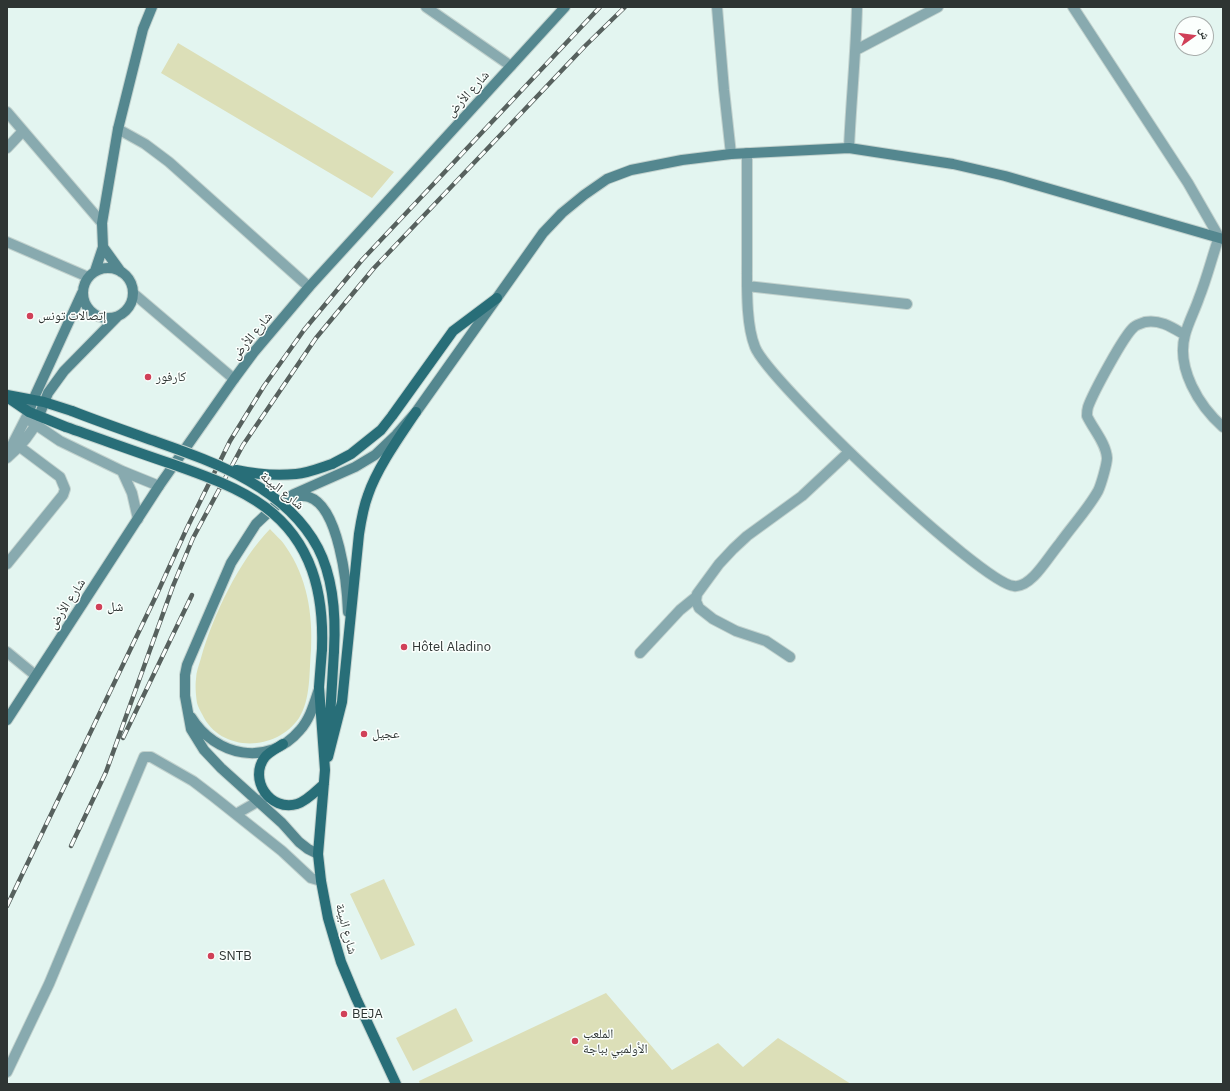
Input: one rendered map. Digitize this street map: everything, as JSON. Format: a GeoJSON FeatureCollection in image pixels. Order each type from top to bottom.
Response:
{"type":"FeatureCollection","features":[{"type":"Feature","properties":{"kind":"main road"},"geometry":{"type":"LineString","coordinates":[[28,415],[33,400],[82,294],[83,288],[92,274],[103,247],[102,223],[118,129],[143,29],[152,7]]}},
{"type":"Feature","properties":{"kind":"main road","name":"شارع الأرض"},"geometry":{"type":"LineString","coordinates":[[7,720],[159,486],[254,352],[309,288],[566,7]]}},
{"type":"Feature","properties":{"kind":"main road"},"geometry":{"type":"LineString","coordinates":[[328,757],[342,702],[359,534],[364,506],[378,473],[416,412],[543,233],[562,212],[606,179],[631,170],[682,160],[731,154],[849,148],[953,164],[1005,176],[1221,238]]}},
{"type":"Feature","properties":{"kind":"main road"},"geometry":{"type":"LineString","coordinates":[[38,420],[48,393],[64,371],[117,317],[125,311],[131,303],[133,293],[130,281],[121,272],[103,247]]}},
{"type":"Feature","properties":{"kind":"main road"},"geometry":{"type":"LineString","coordinates":[[92,274],[108,268],[121,272]]}},
{"type":"Feature","properties":{"kind":"main road"},"geometry":{"type":"LineString","coordinates":[[82,294],[84,303],[90,311],[98,317],[108,319],[117,317]]}},
{"type":"Feature","properties":{"kind":"main road"},"geometry":{"type":"LineString","coordinates":[[220,466],[259,473],[296,474],[310,472],[332,464],[351,454],[381,430],[452,331],[497,298]]}},
{"type":"Feature","properties":{"kind":"main road","name":"شارع البيئة"},"geometry":{"type":"LineString","coordinates":[[7,396],[44,402],[72,411],[189,453],[220,466],[249,480],[290,510],[306,528],[325,565],[331,585],[335,614],[328,757],[325,770]]}},
{"type":"Feature","properties":{"kind":"main road","name":"شارع البيئة"},"geometry":{"type":"LineString","coordinates":[[7,396],[28,415],[38,420],[66,427],[184,469],[245,494],[281,520],[294,535],[306,556],[319,590],[322,610],[322,649],[319,687],[325,770],[318,854],[321,881],[328,918],[341,962],[396,1084]]}},
{"type":"Feature","properties":{"kind":"main road"},"geometry":{"type":"LineString","coordinates":[[318,854],[299,842],[282,823],[204,750],[191,729],[186,706],[184,686],[187,665],[231,562],[256,524],[274,507],[290,497],[355,467],[375,455],[396,435],[416,412]]}},
{"type":"Feature","properties":{"kind":"main road"},"geometry":{"type":"LineString","coordinates":[[290,497],[302,496],[316,501],[322,507],[329,519],[339,546],[344,566],[347,596],[348,640]]}},
{"type":"Feature","properties":{"kind":"main road"},"geometry":{"type":"LineString","coordinates":[[319,687],[311,713],[306,723],[291,738],[265,756],[260,764],[259,774],[260,783],[267,796],[278,803],[287,805],[296,804],[304,800],[324,784]]}},
{"type":"Feature","properties":{"kind":"main road"},"geometry":{"type":"LineString","coordinates":[[186,706],[197,726],[204,734],[212,741],[226,748],[252,753],[263,752],[282,744]]}},
{"type":"Feature","properties":{"kind":"street"},"geometry":{"type":"LineString","coordinates":[[426,7],[511,66]]}},
{"type":"Feature","properties":{"kind":"street"},"geometry":{"type":"LineString","coordinates":[[717,7],[731,154]]}},
{"type":"Feature","properties":{"kind":"street"},"geometry":{"type":"LineString","coordinates":[[849,148],[856,50],[857,7]]}},
{"type":"Feature","properties":{"kind":"street"},"geometry":{"type":"LineString","coordinates":[[856,50],[938,7]]}},
{"type":"Feature","properties":{"kind":"street"},"geometry":{"type":"LineString","coordinates":[[1073,7],[1188,183],[1221,238],[1185,335],[1183,358],[1191,383],[1198,396],[1209,412],[1223,427]]}},
{"type":"Feature","properties":{"kind":"street"},"geometry":{"type":"LineString","coordinates":[[7,112],[102,223]]}},
{"type":"Feature","properties":{"kind":"street"},"geometry":{"type":"LineString","coordinates":[[118,129],[145,144],[168,162],[309,288]]}},
{"type":"Feature","properties":{"kind":"street"},"geometry":{"type":"LineString","coordinates":[[7,148],[23,131]]}},
{"type":"Feature","properties":{"kind":"street"},"geometry":{"type":"LineString","coordinates":[[747,153],[747,286],[752,337],[757,352],[774,374],[849,452],[955,547],[980,567],[1007,584],[1016,586],[1021,585],[1034,576],[1083,512],[1098,489],[1107,457],[1103,446],[1087,416],[1087,411],[1095,392],[1123,341],[1134,327],[1146,322],[1157,321],[1168,325],[1185,335]]}},
{"type":"Feature","properties":{"kind":"street"},"geometry":{"type":"LineString","coordinates":[[7,242],[92,274]]}},
{"type":"Feature","properties":{"kind":"street"},"geometry":{"type":"LineString","coordinates":[[747,286],[907,304]]}},
{"type":"Feature","properties":{"kind":"street"},"geometry":{"type":"LineString","coordinates":[[133,293],[234,379]]}},
{"type":"Feature","properties":{"kind":"street"},"geometry":{"type":"LineString","coordinates":[[7,457],[28,415]]}},
{"type":"Feature","properties":{"kind":"street"},"geometry":{"type":"LineString","coordinates":[[7,457],[20,447],[38,420],[60,441],[122,471],[159,486]]}},
{"type":"Feature","properties":{"kind":"street"},"geometry":{"type":"LineString","coordinates":[[7,564],[63,495],[64,489],[60,478],[20,447]]}},
{"type":"Feature","properties":{"kind":"street"},"geometry":{"type":"LineString","coordinates":[[640,653],[680,610],[696,597],[709,576],[733,549],[747,536],[802,496],[849,452]]}},
{"type":"Feature","properties":{"kind":"street"},"geometry":{"type":"LineString","coordinates":[[122,471],[132,493],[138,519]]}},
{"type":"Feature","properties":{"kind":"street"},"geometry":{"type":"LineString","coordinates":[[696,597],[699,608],[713,619],[736,631],[766,640],[790,657]]}},
{"type":"Feature","properties":{"kind":"street"},"geometry":{"type":"LineString","coordinates":[[7,652],[35,675]]}},
{"type":"Feature","properties":{"kind":"street"},"geometry":{"type":"LineString","coordinates":[[7,1072],[52,977],[104,855],[142,758],[146,756],[151,757],[193,781],[282,851],[311,878],[321,881]]}},
{"type":"Feature","properties":{"kind":"street"},"geometry":{"type":"LineString","coordinates":[[236,814],[257,800],[267,796]]}},
{"type":"Feature","properties":{"kind":"green space"},"geometry":{"type":"Polygon","coordinates":[[[178,43],[394,172],[372,198],[161,73],[178,43]]]}},
{"type":"Feature","properties":{"kind":"green space"},"geometry":{"type":"Polygon","coordinates":[[[270,529],[283,542],[304,583],[310,610],[311,623],[309,685],[303,711],[289,729],[277,737],[263,742],[249,743],[235,741],[222,736],[210,727],[198,707],[196,676],[212,624],[228,589],[248,557],[270,529]]]}},
{"type":"Feature","properties":{"kind":"green space"},"geometry":{"type":"Polygon","coordinates":[[[384,879],[415,945],[381,960],[350,894],[384,879]]]}},
{"type":"Feature","properties":{"kind":"green space","name":"الملعب الأولمبي بباجة"},"geometry":{"type":"Polygon","coordinates":[[[606,993],[672,1070],[718,1043],[743,1067],[778,1038],[851,1084],[420,1084],[419,1081],[606,993]]]}},
{"type":"Feature","properties":{"kind":"green space"},"geometry":{"type":"Polygon","coordinates":[[[456,1008],[473,1041],[413,1071],[396,1038],[456,1008]]]}},
{"type":"Feature","properties":{"kind":"railway"},"geometry":{"type":"LineString","coordinates":[[7,906],[156,596],[187,528],[230,441],[264,386],[304,330],[362,260],[600,7]]}},
{"type":"Feature","properties":{"kind":"railway"},"geometry":{"type":"LineString","coordinates":[[71,846],[106,772],[173,586],[193,538],[243,445],[316,338],[374,268],[585,46],[625,7]]}},
{"type":"Feature","properties":{"kind":"railway"},"geometry":{"type":"LineString","coordinates":[[123,738],[192,595]]}},
{"type":"Feature","properties":{"kind":"place","name":"إتصالات تونس"},"geometry":{"type":"Point","coordinates":[30,316]}},
{"type":"Feature","properties":{"kind":"place","name":"كارفور"},"geometry":{"type":"Point","coordinates":[148,377]}},
{"type":"Feature","properties":{"kind":"place","name":"شل"},"geometry":{"type":"Point","coordinates":[99,607]}},
{"type":"Feature","properties":{"kind":"place","name":"Hôtel Aladino"},"geometry":{"type":"Point","coordinates":[404,647]}},
{"type":"Feature","properties":{"kind":"place","name":"عجيل"},"geometry":{"type":"Point","coordinates":[364,734]}},
{"type":"Feature","properties":{"kind":"place","name":"SNTB"},"geometry":{"type":"Point","coordinates":[211,956]}},
{"type":"Feature","properties":{"kind":"place","name":"BEJA"},"geometry":{"type":"Point","coordinates":[344,1014]}},
{"type":"Feature","properties":{"kind":"place","name":"الملعب الأولمبي بباجة"},"geometry":{"type":"Point","coordinates":[575,1041]}}]}
